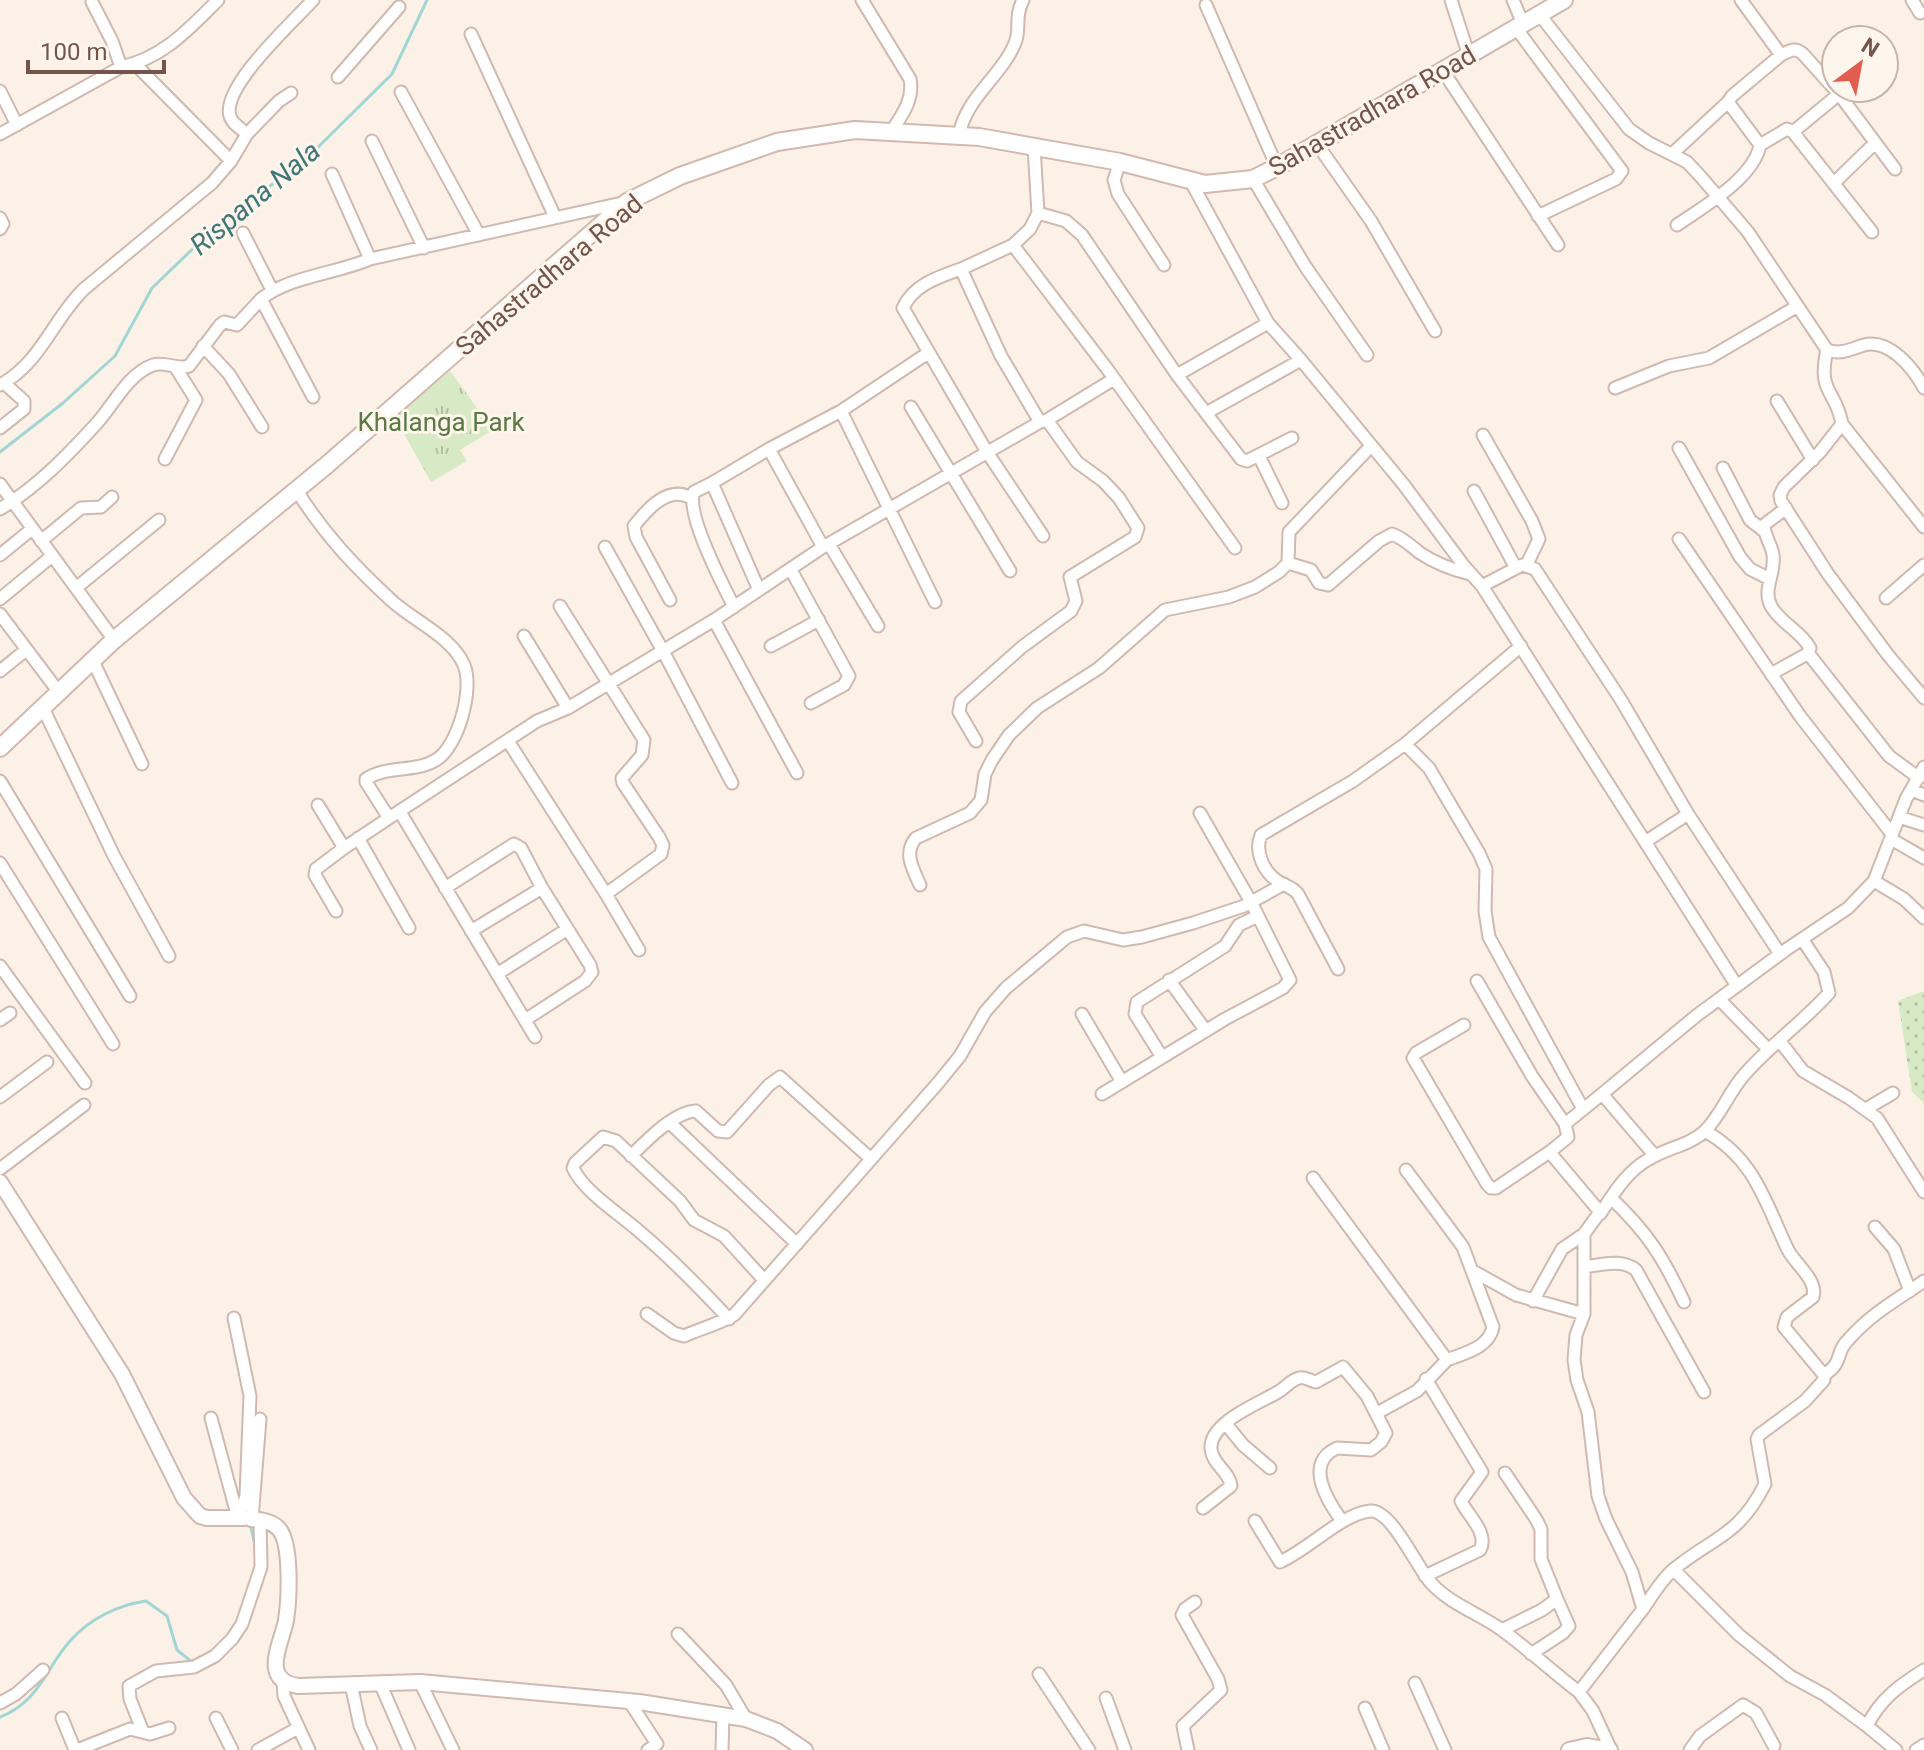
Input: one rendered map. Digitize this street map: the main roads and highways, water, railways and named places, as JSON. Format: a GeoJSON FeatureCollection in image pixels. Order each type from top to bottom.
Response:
{"type":"FeatureCollection","features":[{"type":"Feature","properties":{"kind":"main road","name":"Sahastradhara Road"},"geometry":{"type":"LineString","coordinates":[[0,748],[92,659],[297,491],[627,202],[680,176],[777,142],[855,130],[959,136],[1034,147],[1120,162],[1205,184],[1253,179],[1564,0]]}},
{"type":"Feature","properties":{"kind":"waterway","name":"Rispana Nala"},"geometry":{"type":"LineString","coordinates":[[0,452],[63,403],[115,356],[152,288],[227,216],[300,165],[392,74],[427,0]]}},
{"type":"Feature","properties":{"kind":"waterway"},"geometry":{"type":"LineString","coordinates":[[250,1523],[256,1550]]}},
{"type":"Feature","properties":{"kind":"waterway"},"geometry":{"type":"LineString","coordinates":[[0,1717],[33,1693],[78,1633],[105,1614],[125,1606],[146,1601],[167,1616],[177,1650],[192,1662],[197,1660]]}},
{"type":"Feature","properties":{"kind":"park label","name":"Khalanga Park"},"geometry":{"type":"Point","coordinates":[441,422]}}]}
